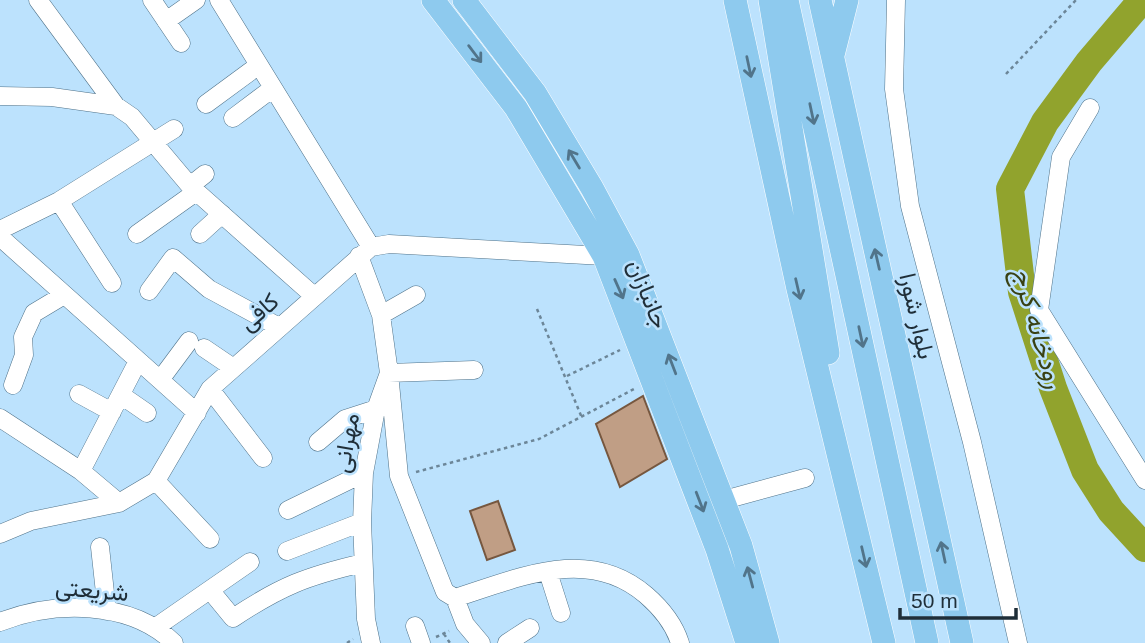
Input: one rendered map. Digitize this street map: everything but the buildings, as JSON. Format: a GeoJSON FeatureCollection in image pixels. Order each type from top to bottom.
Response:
{"type":"FeatureCollection","features":[{"type":"Feature","properties":{"kind":"main road","name":"جانبازان"},"geometry":{"type":"LineString","coordinates":[[433,0],[516,108],[604,256],[718,549],[747,643]]}},
{"type":"Feature","properties":{"kind":"main road","name":"جانبازان"},"geometry":{"type":"LineString","coordinates":[[464,0],[535,93],[592,188],[628,255],[741,546],[768,643]]}},
{"type":"Feature","properties":{"kind":"main road"},"geometry":{"type":"LineString","coordinates":[[735,0],[798,289],[884,643]]}},
{"type":"Feature","properties":{"kind":"main road"},"geometry":{"type":"LineString","coordinates":[[770,0],[852,506]]}},
{"type":"Feature","properties":{"kind":"main road"},"geometry":{"type":"LineString","coordinates":[[787,0],[927,643]]}},
{"type":"Feature","properties":{"kind":"main road","name":"بلوار شورا"},"geometry":{"type":"LineString","coordinates":[[820,0],[962,643]]}},
{"type":"Feature","properties":{"kind":"main road"},"geometry":{"type":"LineString","coordinates":[[832,0],[832,61]]}},
{"type":"Feature","properties":{"kind":"main road"},"geometry":{"type":"LineString","coordinates":[[832,61],[847,0]]}},
{"type":"Feature","properties":{"kind":"main road"},"geometry":{"type":"LineString","coordinates":[[604,256],[628,255]]}},
{"type":"Feature","properties":{"kind":"street"},"geometry":{"type":"LineString","coordinates":[[38,0],[116,106],[132,117],[193,189],[314,296]]}},
{"type":"Feature","properties":{"kind":"street"},"geometry":{"type":"LineString","coordinates":[[152,0],[181,43]]}},
{"type":"Feature","properties":{"kind":"street"},"geometry":{"type":"LineString","coordinates":[[166,21],[196,0]]}},
{"type":"Feature","properties":{"kind":"street","name":"مهرانی"},"geometry":{"type":"LineString","coordinates":[[219,0],[273,88],[365,252],[381,315],[389,373],[376,409],[364,473],[362,522],[366,620],[372,643]]}},
{"type":"Feature","properties":{"kind":"street"},"geometry":{"type":"LineString","coordinates":[[896,0],[894,89],[910,206],[972,442],[1018,643]]}},
{"type":"Feature","properties":{"kind":"street"},"geometry":{"type":"LineString","coordinates":[[206,104],[259,65]]}},
{"type":"Feature","properties":{"kind":"street"},"geometry":{"type":"LineString","coordinates":[[233,118],[273,88]]}},
{"type":"Feature","properties":{"kind":"street"},"geometry":{"type":"LineString","coordinates":[[0,96],[52,97],[116,106]]}},
{"type":"Feature","properties":{"kind":"street"},"geometry":{"type":"LineString","coordinates":[[1090,108],[1061,157],[1039,310],[1145,480]]}},
{"type":"Feature","properties":{"kind":"street"},"geometry":{"type":"LineString","coordinates":[[0,230],[59,201],[174,129]]}},
{"type":"Feature","properties":{"kind":"street"},"geometry":{"type":"LineString","coordinates":[[137,234],[193,189],[205,174]]}},
{"type":"Feature","properties":{"kind":"street"},"geometry":{"type":"LineString","coordinates":[[59,201],[112,283]]}},
{"type":"Feature","properties":{"kind":"street"},"geometry":{"type":"LineString","coordinates":[[200,234],[222,214]]}},
{"type":"Feature","properties":{"kind":"street"},"geometry":{"type":"LineString","coordinates":[[0,237],[197,413]]}},
{"type":"Feature","properties":{"kind":"street"},"geometry":{"type":"LineString","coordinates":[[365,252],[389,244],[604,256]]}},
{"type":"Feature","properties":{"kind":"street","name":"کافی"},"geometry":{"type":"LineString","coordinates":[[0,534],[31,522],[119,503],[156,481],[210,389],[365,252]]}},
{"type":"Feature","properties":{"kind":"street"},"geometry":{"type":"LineString","coordinates":[[149,291],[173,258],[209,289],[279,327]]}},
{"type":"Feature","properties":{"kind":"street"},"geometry":{"type":"LineString","coordinates":[[13,385],[24,355],[23,337],[34,313],[64,295]]}},
{"type":"Feature","properties":{"kind":"street"},"geometry":{"type":"LineString","coordinates":[[381,315],[416,295]]}},
{"type":"Feature","properties":{"kind":"street"},"geometry":{"type":"LineString","coordinates":[[160,380],[196,344],[232,367]]}},
{"type":"Feature","properties":{"kind":"street"},"geometry":{"type":"LineString","coordinates":[[80,471],[138,362]]}},
{"type":"Feature","properties":{"kind":"street"},"geometry":{"type":"LineString","coordinates":[[474,370],[389,373],[399,476],[445,592],[455,598],[465,624],[481,643]]}},
{"type":"Feature","properties":{"kind":"street"},"geometry":{"type":"LineString","coordinates":[[210,389],[263,458]]}},
{"type":"Feature","properties":{"kind":"street"},"geometry":{"type":"LineString","coordinates":[[79,394],[112,412]]}},
{"type":"Feature","properties":{"kind":"street"},"geometry":{"type":"LineString","coordinates":[[121,395],[147,413]]}},
{"type":"Feature","properties":{"kind":"street"},"geometry":{"type":"LineString","coordinates":[[318,442],[345,419],[376,409]]}},
{"type":"Feature","properties":{"kind":"street"},"geometry":{"type":"LineString","coordinates":[[0,418],[80,471],[119,503]]}},
{"type":"Feature","properties":{"kind":"street"},"geometry":{"type":"LineString","coordinates":[[288,510],[364,473]]}},
{"type":"Feature","properties":{"kind":"street"},"geometry":{"type":"LineString","coordinates":[[724,500],[805,478]]}},
{"type":"Feature","properties":{"kind":"street"},"geometry":{"type":"LineString","coordinates":[[156,481],[209,540]]}},
{"type":"Feature","properties":{"kind":"street"},"geometry":{"type":"LineString","coordinates":[[287,551],[362,522]]}},
{"type":"Feature","properties":{"kind":"street"},"geometry":{"type":"LineString","coordinates":[[100,547],[107,611]]}},
{"type":"Feature","properties":{"kind":"street"},"geometry":{"type":"LineString","coordinates":[[156,627],[250,562]]}},
{"type":"Feature","properties":{"kind":"street"},"geometry":{"type":"LineString","coordinates":[[210,590],[233,618],[276,589],[319,573],[363,563]]}},
{"type":"Feature","properties":{"kind":"street"},"geometry":{"type":"LineString","coordinates":[[455,598],[548,572],[584,567],[604,571],[636,586],[657,604],[680,643]]}},
{"type":"Feature","properties":{"kind":"street"},"geometry":{"type":"LineString","coordinates":[[548,572],[561,613]]}},
{"type":"Feature","properties":{"kind":"street","name":"شریعتی"},"geometry":{"type":"LineString","coordinates":[[0,622],[42,610],[125,613],[156,627],[174,643]]}},
{"type":"Feature","properties":{"kind":"street"},"geometry":{"type":"LineString","coordinates":[[507,643],[530,628]]}},
{"type":"Feature","properties":{"kind":"path"},"geometry":{"type":"LineString","coordinates":[[1006,74],[1076,0]]}},
{"type":"Feature","properties":{"kind":"path"},"geometry":{"type":"LineString","coordinates":[[537,309],[567,376],[582,418]]}},
{"type":"Feature","properties":{"kind":"path"},"geometry":{"type":"LineString","coordinates":[[567,376],[639,341]]}},
{"type":"Feature","properties":{"kind":"path"},"geometry":{"type":"LineString","coordinates":[[399,476],[539,439],[653,379]]}},
{"type":"Feature","properties":{"kind":"path"},"geometry":{"type":"LineString","coordinates":[[423,636],[444,634],[465,624]]}},
{"type":"Feature","properties":{"kind":"path"},"geometry":{"type":"LineString","coordinates":[[444,634],[450,643]]}},
{"type":"Feature","properties":{"kind":"waterway","name":"رودخانه کرج"},"geometry":{"type":"LineString","coordinates":[[1142,0],[1089,62],[1045,122],[1010,189],[1022,292],[1053,388],[1085,470],[1111,511],[1145,548]]}}]}
